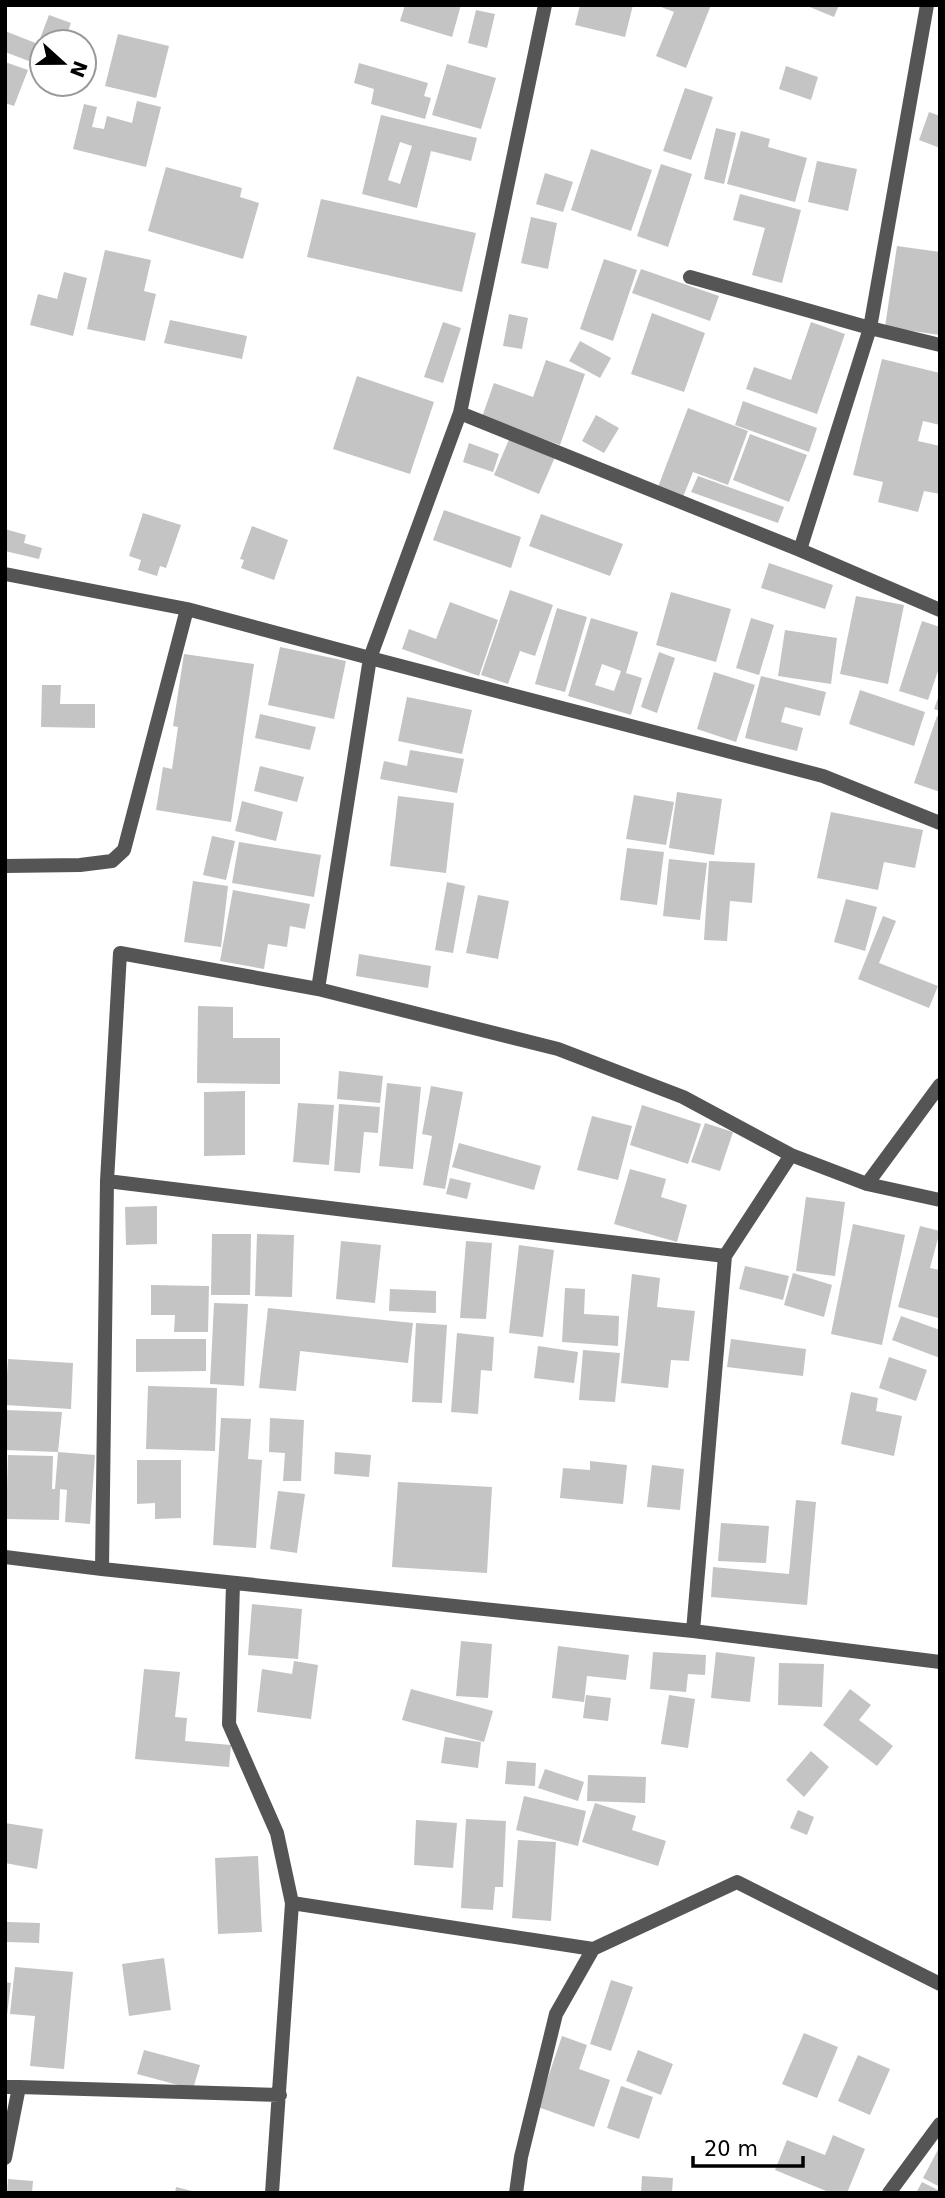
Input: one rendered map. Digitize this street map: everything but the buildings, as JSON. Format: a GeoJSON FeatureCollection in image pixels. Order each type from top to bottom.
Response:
{"type":"FeatureCollection","features":[{"type":"Feature","properties":{"kind":"street"},"geometry":{"type":"LineString","coordinates":[[318,989],[370,658],[460,413],[545,5]]}},
{"type":"Feature","properties":{"kind":"street"},"geometry":{"type":"LineString","coordinates":[[800,550],[870,328],[926,5]]}},
{"type":"Feature","properties":{"kind":"street"},"geometry":{"type":"LineString","coordinates":[[690,276],[870,328],[940,345]]}},
{"type":"Feature","properties":{"kind":"street"},"geometry":{"type":"LineString","coordinates":[[460,413],[800,550],[940,610]]}},
{"type":"Feature","properties":{"kind":"street"},"geometry":{"type":"LineString","coordinates":[[5,574],[187,609],[823,776],[940,824]]}},
{"type":"Feature","properties":{"kind":"street"},"geometry":{"type":"LineString","coordinates":[[5,866],[102,863],[112,861],[124,850],[187,609]]}},
{"type":"Feature","properties":{"kind":"street"},"geometry":{"type":"LineString","coordinates":[[102,1569],[107,1181],[120,953],[318,989],[558,1049],[683,1097],[791,1155],[867,1184],[940,1200]]}},
{"type":"Feature","properties":{"kind":"street"},"geometry":{"type":"LineString","coordinates":[[867,1184],[940,1085]]}},
{"type":"Feature","properties":{"kind":"street"},"geometry":{"type":"LineString","coordinates":[[693,1631],[724,1256],[791,1155]]}},
{"type":"Feature","properties":{"kind":"street"},"geometry":{"type":"LineString","coordinates":[[107,1181],[724,1256]]}},
{"type":"Feature","properties":{"kind":"street"},"geometry":{"type":"LineString","coordinates":[[5,1556],[102,1569],[693,1631],[940,1662]]}},
{"type":"Feature","properties":{"kind":"street"},"geometry":{"type":"LineString","coordinates":[[233,1583],[229,1724],[277,1833],[292,1903],[272,2193]]}},
{"type":"Feature","properties":{"kind":"street"},"geometry":{"type":"LineString","coordinates":[[292,1903],[593,1949],[737,1882],[940,1984]]}},
{"type":"Feature","properties":{"kind":"street"},"geometry":{"type":"LineString","coordinates":[[516,2193],[521,2157],[556,2014],[593,1949]]}},
{"type":"Feature","properties":{"kind":"street"},"geometry":{"type":"LineString","coordinates":[[5,2158],[12,2087],[280,2095]]}},
{"type":"Feature","properties":{"kind":"street"},"geometry":{"type":"LineString","coordinates":[[889,2193],[940,2124]]}}]}
